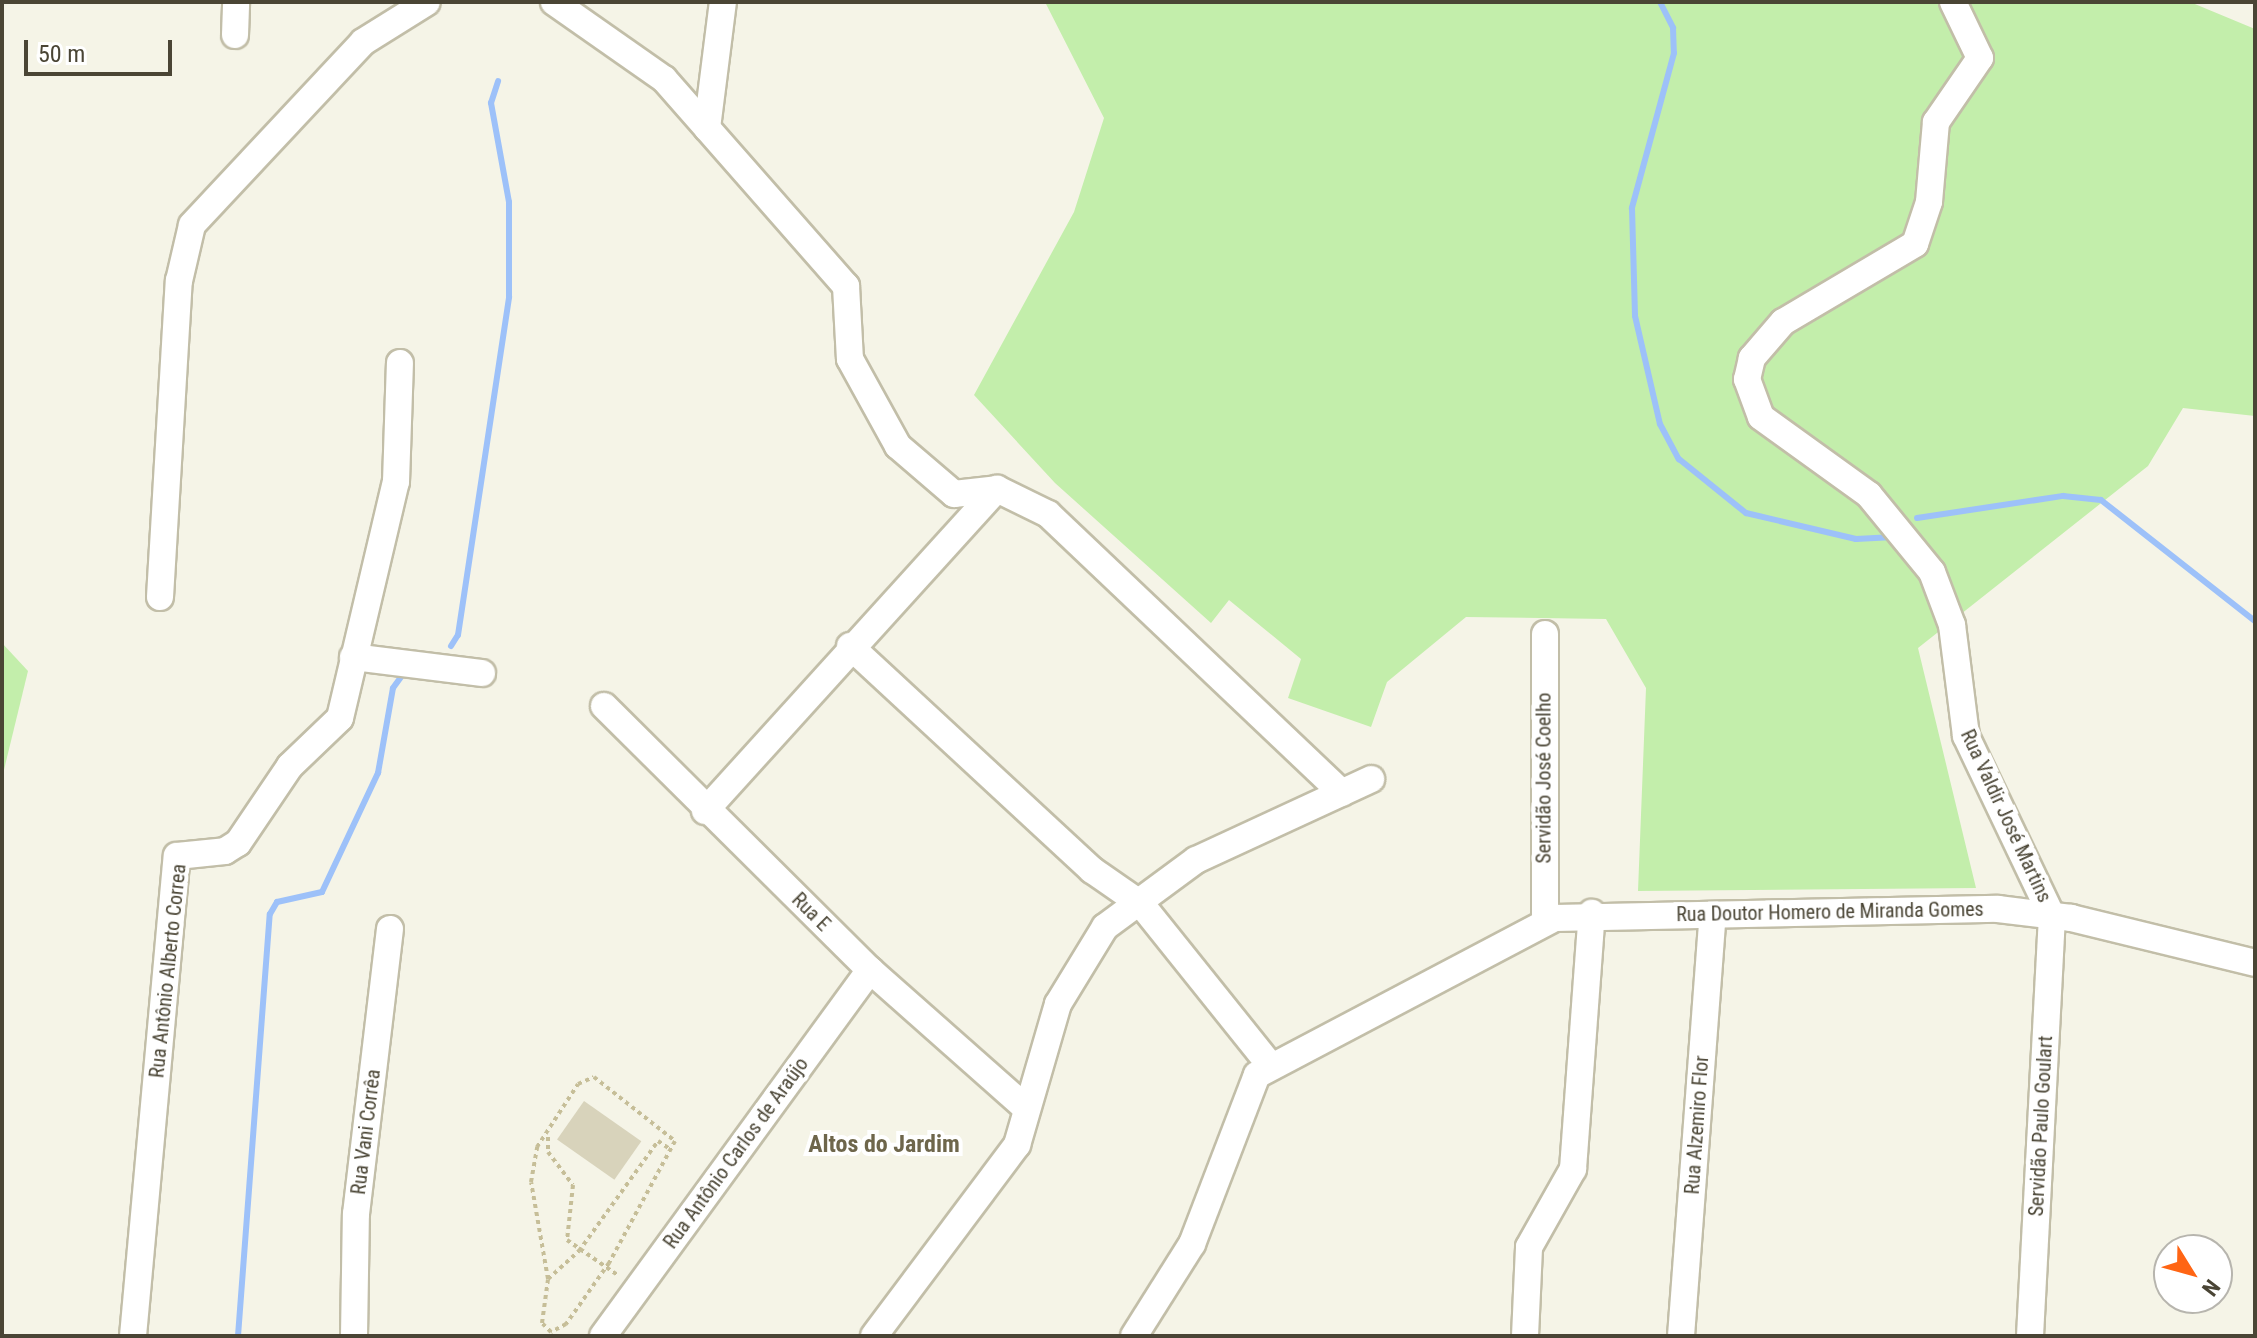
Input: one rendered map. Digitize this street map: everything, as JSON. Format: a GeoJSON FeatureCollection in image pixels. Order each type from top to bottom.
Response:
{"type":"FeatureCollection","features":[{"type":"Feature","properties":{"kind":"street"},"geometry":{"type":"LineString","coordinates":[[235,35],[236,2]]}},
{"type":"Feature","properties":{"kind":"street"},"geometry":{"type":"LineString","coordinates":[[160,597],[179,281],[192,225],[363,42],[427,2]]}},
{"type":"Feature","properties":{"kind":"street"},"geometry":{"type":"LineString","coordinates":[[554,2],[664,79],[846,286],[850,359],[898,446],[954,494],[997,489],[1048,514],[1342,793]]}},
{"type":"Feature","properties":{"kind":"street"},"geometry":{"type":"LineString","coordinates":[[707,128],[723,2]]}},
{"type":"Feature","properties":{"kind":"street","name":"Rua Valdir José Martins"},"geometry":{"type":"LineString","coordinates":[[1953,2],[1980,58],[1936,122],[1929,202],[1915,244],[1783,322],[1752,358],[1747,379],[1761,417],[1869,495],[1932,572],[1952,625],[1966,736],[2052,916]]}},
{"type":"Feature","properties":{"kind":"street","name":"Rua Antônio Alberto Correa"},"geometry":{"type":"LineString","coordinates":[[133,1336],[177,856],[225,851],[252,827],[290,766],[334,731],[396,482],[400,363]]}},
{"type":"Feature","properties":{"kind":"street"},"geometry":{"type":"LineString","coordinates":[[705,811],[850,646],[997,489]]}},
{"type":"Feature","properties":{"kind":"street","name":"Servidão José Coelho"},"geometry":{"type":"LineString","coordinates":[[1545,634],[1545,922]]}},
{"type":"Feature","properties":{"kind":"street"},"geometry":{"type":"LineString","coordinates":[[850,646],[1092,870],[1141,904],[1269,1064],[1247,1091],[1192,1244],[1134,1336]]}},
{"type":"Feature","properties":{"kind":"street"},"geometry":{"type":"LineString","coordinates":[[353,657],[482,673]]}},
{"type":"Feature","properties":{"kind":"street","name":"Rua E"},"geometry":{"type":"LineString","coordinates":[[604,706],[705,811],[870,970],[1026,1108]]}},
{"type":"Feature","properties":{"kind":"street"},"geometry":{"type":"LineString","coordinates":[[874,1336],[1017,1145],[1026,1108],[1075,972],[1105,927],[1141,904],[1196,860],[1371,779]]}},
{"type":"Feature","properties":{"kind":"street","name":"Rua Doutor Homero de Miranda Gomes"},"geometry":{"type":"LineString","coordinates":[[1269,1064],[1436,986],[1545,922],[1592,913],[1713,915],[1872,907],[2052,916],[2255,963]]}},
{"type":"Feature","properties":{"kind":"street"},"geometry":{"type":"LineString","coordinates":[[1525,1336],[1529,1247],[1573,1169],[1592,913]]}},
{"type":"Feature","properties":{"kind":"street","name":"Rua Alzemiro Flor"},"geometry":{"type":"LineString","coordinates":[[1681,1336],[1713,915]]}},
{"type":"Feature","properties":{"kind":"street","name":"Servidão Paulo Goulart"},"geometry":{"type":"LineString","coordinates":[[2030,1336],[2052,916]]}},
{"type":"Feature","properties":{"kind":"street","name":"Rua Vani Corrêa"},"geometry":{"type":"LineString","coordinates":[[354,1336],[356,1214],[390,929]]}},
{"type":"Feature","properties":{"kind":"street","name":"Rua Antônio Carlos de Araújo"},"geometry":{"type":"LineString","coordinates":[[603,1336],[870,970]]}},
{"type":"Feature","properties":{"kind":"path"},"geometry":{"type":"LineString","coordinates":[[594,1077],[669,1134],[670,1149],[606,1267],[558,1331],[542,1323],[548,1279],[531,1182],[537,1147],[578,1084],[594,1077]]}},
{"type":"Feature","properties":{"kind":"path"},"geometry":{"type":"LineString","coordinates":[[548,1137],[548,1152],[573,1185],[564,1223],[579,1251],[637,1289]]}},
{"type":"Feature","properties":{"kind":"path"},"geometry":{"type":"LineString","coordinates":[[548,1279],[579,1251],[658,1141],[670,1149]]}},
{"type":"Feature","properties":{"kind":"green space"},"geometry":{"type":"Polygon","coordinates":[[[1045,2],[2190,2],[2255,29],[2255,416],[2183,408],[2148,466],[1918,648],[1976,888],[1638,891],[1646,688],[1606,619],[1466,617],[1387,682],[1371,727],[1288,698],[1301,659],[1229,600],[1211,623],[1055,483],[974,395],[1074,212],[1104,118],[1045,2]]]}},
{"type":"Feature","properties":{"kind":"green space"},"geometry":{"type":"Polygon","coordinates":[[[2,643],[28,671],[2,778],[2,643]]]}},
{"type":"Feature","properties":{"kind":"building"},"geometry":{"type":"Polygon","coordinates":[[[584,1101],[641,1141],[614,1180],[557,1140],[584,1101]]]}},
{"type":"Feature","properties":{"kind":"waterway"},"geometry":{"type":"LineString","coordinates":[[1660,2],[1673,28],[1674,53],[1632,208],[1635,316],[1660,424],[1679,459],[1746,513],[1856,539],[1894,537]]}},
{"type":"Feature","properties":{"kind":"waterway"},"geometry":{"type":"LineString","coordinates":[[451,646],[458,635],[509,297],[509,202],[491,103],[498,81]]}},
{"type":"Feature","properties":{"kind":"waterway"},"geometry":{"type":"LineString","coordinates":[[1917,518],[2063,496],[2101,500],[2255,621]]}},
{"type":"Feature","properties":{"kind":"waterway"},"geometry":{"type":"LineString","coordinates":[[238,1336],[270,914],[277,902],[322,892],[378,773],[393,688],[403,674]]}},
{"type":"Feature","properties":{"kind":"district","name":"Altos do Jardim"},"geometry":{"type":"Point","coordinates":[884,1145]}}]}
